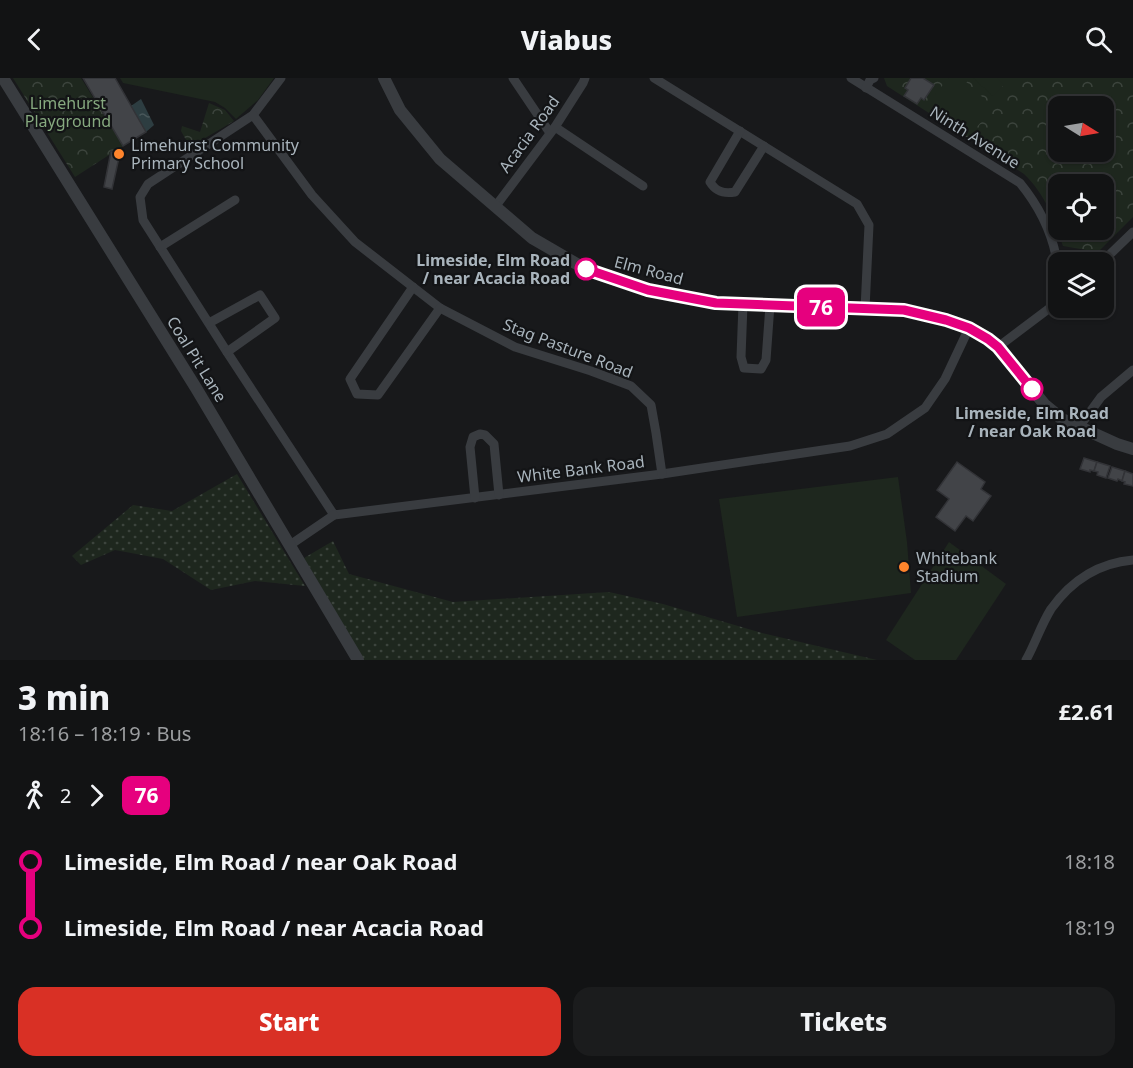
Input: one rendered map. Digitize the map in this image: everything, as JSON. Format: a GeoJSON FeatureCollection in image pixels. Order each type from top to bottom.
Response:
{"type":"FeatureCollection","features":[{"type":"Feature","properties":{"kind":"street","name":"Coal Pit Lane"},"geometry":{"type":"LineString","coordinates":[[3,78],[196,388],[358,660]]}},
{"type":"Feature","properties":{"kind":"street"},"geometry":{"type":"LineString","coordinates":[[281,78],[253,115],[148,184],[140,197],[143,220],[334,515],[290,545]]}},
{"type":"Feature","properties":{"kind":"street","name":"Elm Road"},"geometry":{"type":"LineString","coordinates":[[384,78],[400,110],[440,159],[532,238],[582,267],[648,290],[716,303],[904,310],[946,320],[969,328],[998,347],[1045,405],[1062,419],[1133,449]]}},
{"type":"Feature","properties":{"kind":"street"},"geometry":{"type":"LineString","coordinates":[[513,78],[552,130],[643,186]]}},
{"type":"Feature","properties":{"kind":"street","name":"Acacia Road"},"geometry":{"type":"LineString","coordinates":[[495,207],[552,130],[585,78]]}},
{"type":"Feature","properties":{"kind":"street"},"geometry":{"type":"LineString","coordinates":[[654,78],[857,204],[869,225],[865,309]]}},
{"type":"Feature","properties":{"kind":"street","name":"Ninth Avenue"},"geometry":{"type":"LineString","coordinates":[[851,78],[1020,183],[1047,225],[1055,252]]}},
{"type":"Feature","properties":{"kind":"street"},"geometry":{"type":"LineString","coordinates":[[866,88],[870,80],[874,78]]}},
{"type":"Feature","properties":{"kind":"street","name":"Stag Pasture Road"},"geometry":{"type":"LineString","coordinates":[[253,115],[312,195],[355,242],[440,308],[515,347],[630,386],[651,405],[662,474]]}},
{"type":"Feature","properties":{"kind":"street"},"geometry":{"type":"LineString","coordinates":[[740,131],[710,182],[714,189],[725,194],[735,192],[764,146]]}},
{"type":"Feature","properties":{"kind":"street"},"geometry":{"type":"LineString","coordinates":[[160,247],[235,200]]}},
{"type":"Feature","properties":{"kind":"street"},"geometry":{"type":"LineString","coordinates":[[1112,252],[1133,232]]}},
{"type":"Feature","properties":{"kind":"street"},"geometry":{"type":"LineString","coordinates":[[413,286],[350,379],[357,394],[378,395],[440,308]]}},
{"type":"Feature","properties":{"kind":"street"},"geometry":{"type":"LineString","coordinates":[[209,323],[260,295],[275,318],[227,352]]}},
{"type":"Feature","properties":{"kind":"street"},"geometry":{"type":"LineString","coordinates":[[743,304],[741,357],[744,368],[761,369],[766,360],[770,305]]}},
{"type":"Feature","properties":{"kind":"street"},"geometry":{"type":"LineString","coordinates":[[998,347],[1048,308]]}},
{"type":"Feature","properties":{"kind":"street","name":"White Bank Road"},"geometry":{"type":"LineString","coordinates":[[334,515],[662,474],[850,446],[887,434],[925,408],[945,380],[969,328]]}},
{"type":"Feature","properties":{"kind":"street"},"geometry":{"type":"LineString","coordinates":[[1079,427],[1101,397],[1133,370]]}},
{"type":"Feature","properties":{"kind":"street"},"geometry":{"type":"LineString","coordinates":[[475,498],[470,447],[473,437],[480,434],[485,435],[494,444],[499,495]]}},
{"type":"Feature","properties":{"kind":"street"},"geometry":{"type":"LineString","coordinates":[[1031,658],[1051,610],[1075,582],[1102,566],[1133,560]]}},
{"type":"Feature","properties":{"kind":"green space","name":"Limehurst Playground"},"geometry":{"type":"Polygon","coordinates":[[[13,78],[81,78],[123,146],[75,177],[13,78]]]}},
{"type":"Feature","properties":{"kind":"green space"},"geometry":{"type":"Polygon","coordinates":[[[120,78],[274,78],[258,100],[236,119],[215,102],[123,83],[120,78]]]}},
{"type":"Feature","properties":{"kind":"green space"},"geometry":{"type":"Polygon","coordinates":[[[884,78],[1133,78],[1133,217],[1114,236],[1114,174],[1048,174],[1048,209],[1038,190],[1024,174],[887,86],[884,78]]]}},
{"type":"Feature","properties":{"kind":"green space"},"geometry":{"type":"Polygon","coordinates":[[[949,78],[962,78],[994,108],[973,131],[935,94],[949,78]]]}},
{"type":"Feature","properties":{"kind":"green space"},"geometry":{"type":"Polygon","coordinates":[[[973,78],[997,78],[1004,85],[993,96],[973,78]]]}},
{"type":"Feature","properties":{"kind":"green space"},"geometry":{"type":"Polygon","coordinates":[[[209,103],[225,110],[234,121],[190,147],[181,131],[182,126],[200,132],[209,103]]]}},
{"type":"Feature","properties":{"kind":"green space"},"geometry":{"type":"Polygon","coordinates":[[[1061,240],[1110,240],[1098,252],[1063,246],[1061,240]]]}},
{"type":"Feature","properties":{"kind":"green space"},"geometry":{"type":"Polygon","coordinates":[[[237,474],[305,586],[255,581],[211,590],[163,559],[115,550],[81,565],[72,556],[133,505],[172,511],[237,474]]]}},
{"type":"Feature","properties":{"kind":"green space"},"geometry":{"type":"Polygon","coordinates":[[[898,477],[911,593],[737,617],[719,499],[898,477]]]}},
{"type":"Feature","properties":{"kind":"green space"},"geometry":{"type":"Polygon","coordinates":[[[333,541],[349,574],[453,602],[609,592],[663,604],[762,633],[877,660],[364,660],[304,558],[333,541]]]}},
{"type":"Feature","properties":{"kind":"green space"},"geometry":{"type":"Polygon","coordinates":[[[949,542],[1006,584],[956,660],[915,660],[886,640],[949,542]]]}},
{"type":"Feature","properties":{"kind":"water"},"geometry":{"type":"Polygon","coordinates":[[[141,99],[154,125],[146,132],[131,106],[141,99]]]}},
{"type":"Feature","properties":{"kind":"building"},"geometry":{"type":"Polygon","coordinates":[[[83,78],[115,78],[146,132],[123,146],[83,78]]]}},
{"type":"Feature","properties":{"kind":"building"},"geometry":{"type":"Polygon","coordinates":[[[911,78],[923,78],[934,85],[924,100],[921,98],[917,104],[904,96],[908,90],[905,88],[911,78]]]}},
{"type":"Feature","properties":{"kind":"building"},"geometry":{"type":"Polygon","coordinates":[[[111,151],[120,153],[112,189],[104,187],[111,151]]]}},
{"type":"Feature","properties":{"kind":"building"},"geometry":{"type":"Polygon","coordinates":[[[1084,458],[1097,462],[1094,471],[1080,469],[1084,458]]]}},
{"type":"Feature","properties":{"kind":"building"},"geometry":{"type":"Polygon","coordinates":[[[957,462],[985,482],[981,489],[991,496],[973,521],[966,516],[955,531],[936,517],[949,499],[937,490],[957,462]]]}},
{"type":"Feature","properties":{"kind":"building"},"geometry":{"type":"Polygon","coordinates":[[[1097,462],[1110,466],[1106,478],[1097,475],[1098,472],[1094,471],[1097,462]]]}},
{"type":"Feature","properties":{"kind":"building"},"geometry":{"type":"Polygon","coordinates":[[[1112,467],[1125,471],[1122,481],[1108,478],[1112,467]]]}},
{"type":"Feature","properties":{"kind":"building"},"geometry":{"type":"Polygon","coordinates":[[[1125,471],[1133,474],[1133,486],[1124,484],[1125,482],[1122,481],[1125,471]]]}},
{"type":"Feature","properties":{"kind":"bus line","name":"76"},"geometry":{"type":"LineString","coordinates":[[586,269],[648,290],[716,303],[904,310],[946,320],[969,328],[998,347],[1032,389]]}},
{"type":"Feature","properties":{"kind":"place","name":"Limehurst Community Primary School"},"geometry":{"type":"Point","coordinates":[119,154]}},
{"type":"Feature","properties":{"kind":"place","name":"Limeside, Elm Road / near Acacia Road"},"geometry":{"type":"Point","coordinates":[586,269]}},
{"type":"Feature","properties":{"kind":"place","name":"Limeside, Elm Road / near Oak Road"},"geometry":{"type":"Point","coordinates":[1032,389]}},
{"type":"Feature","properties":{"kind":"place","name":"Whitebank Stadium"},"geometry":{"type":"Point","coordinates":[904,567]}}]}
